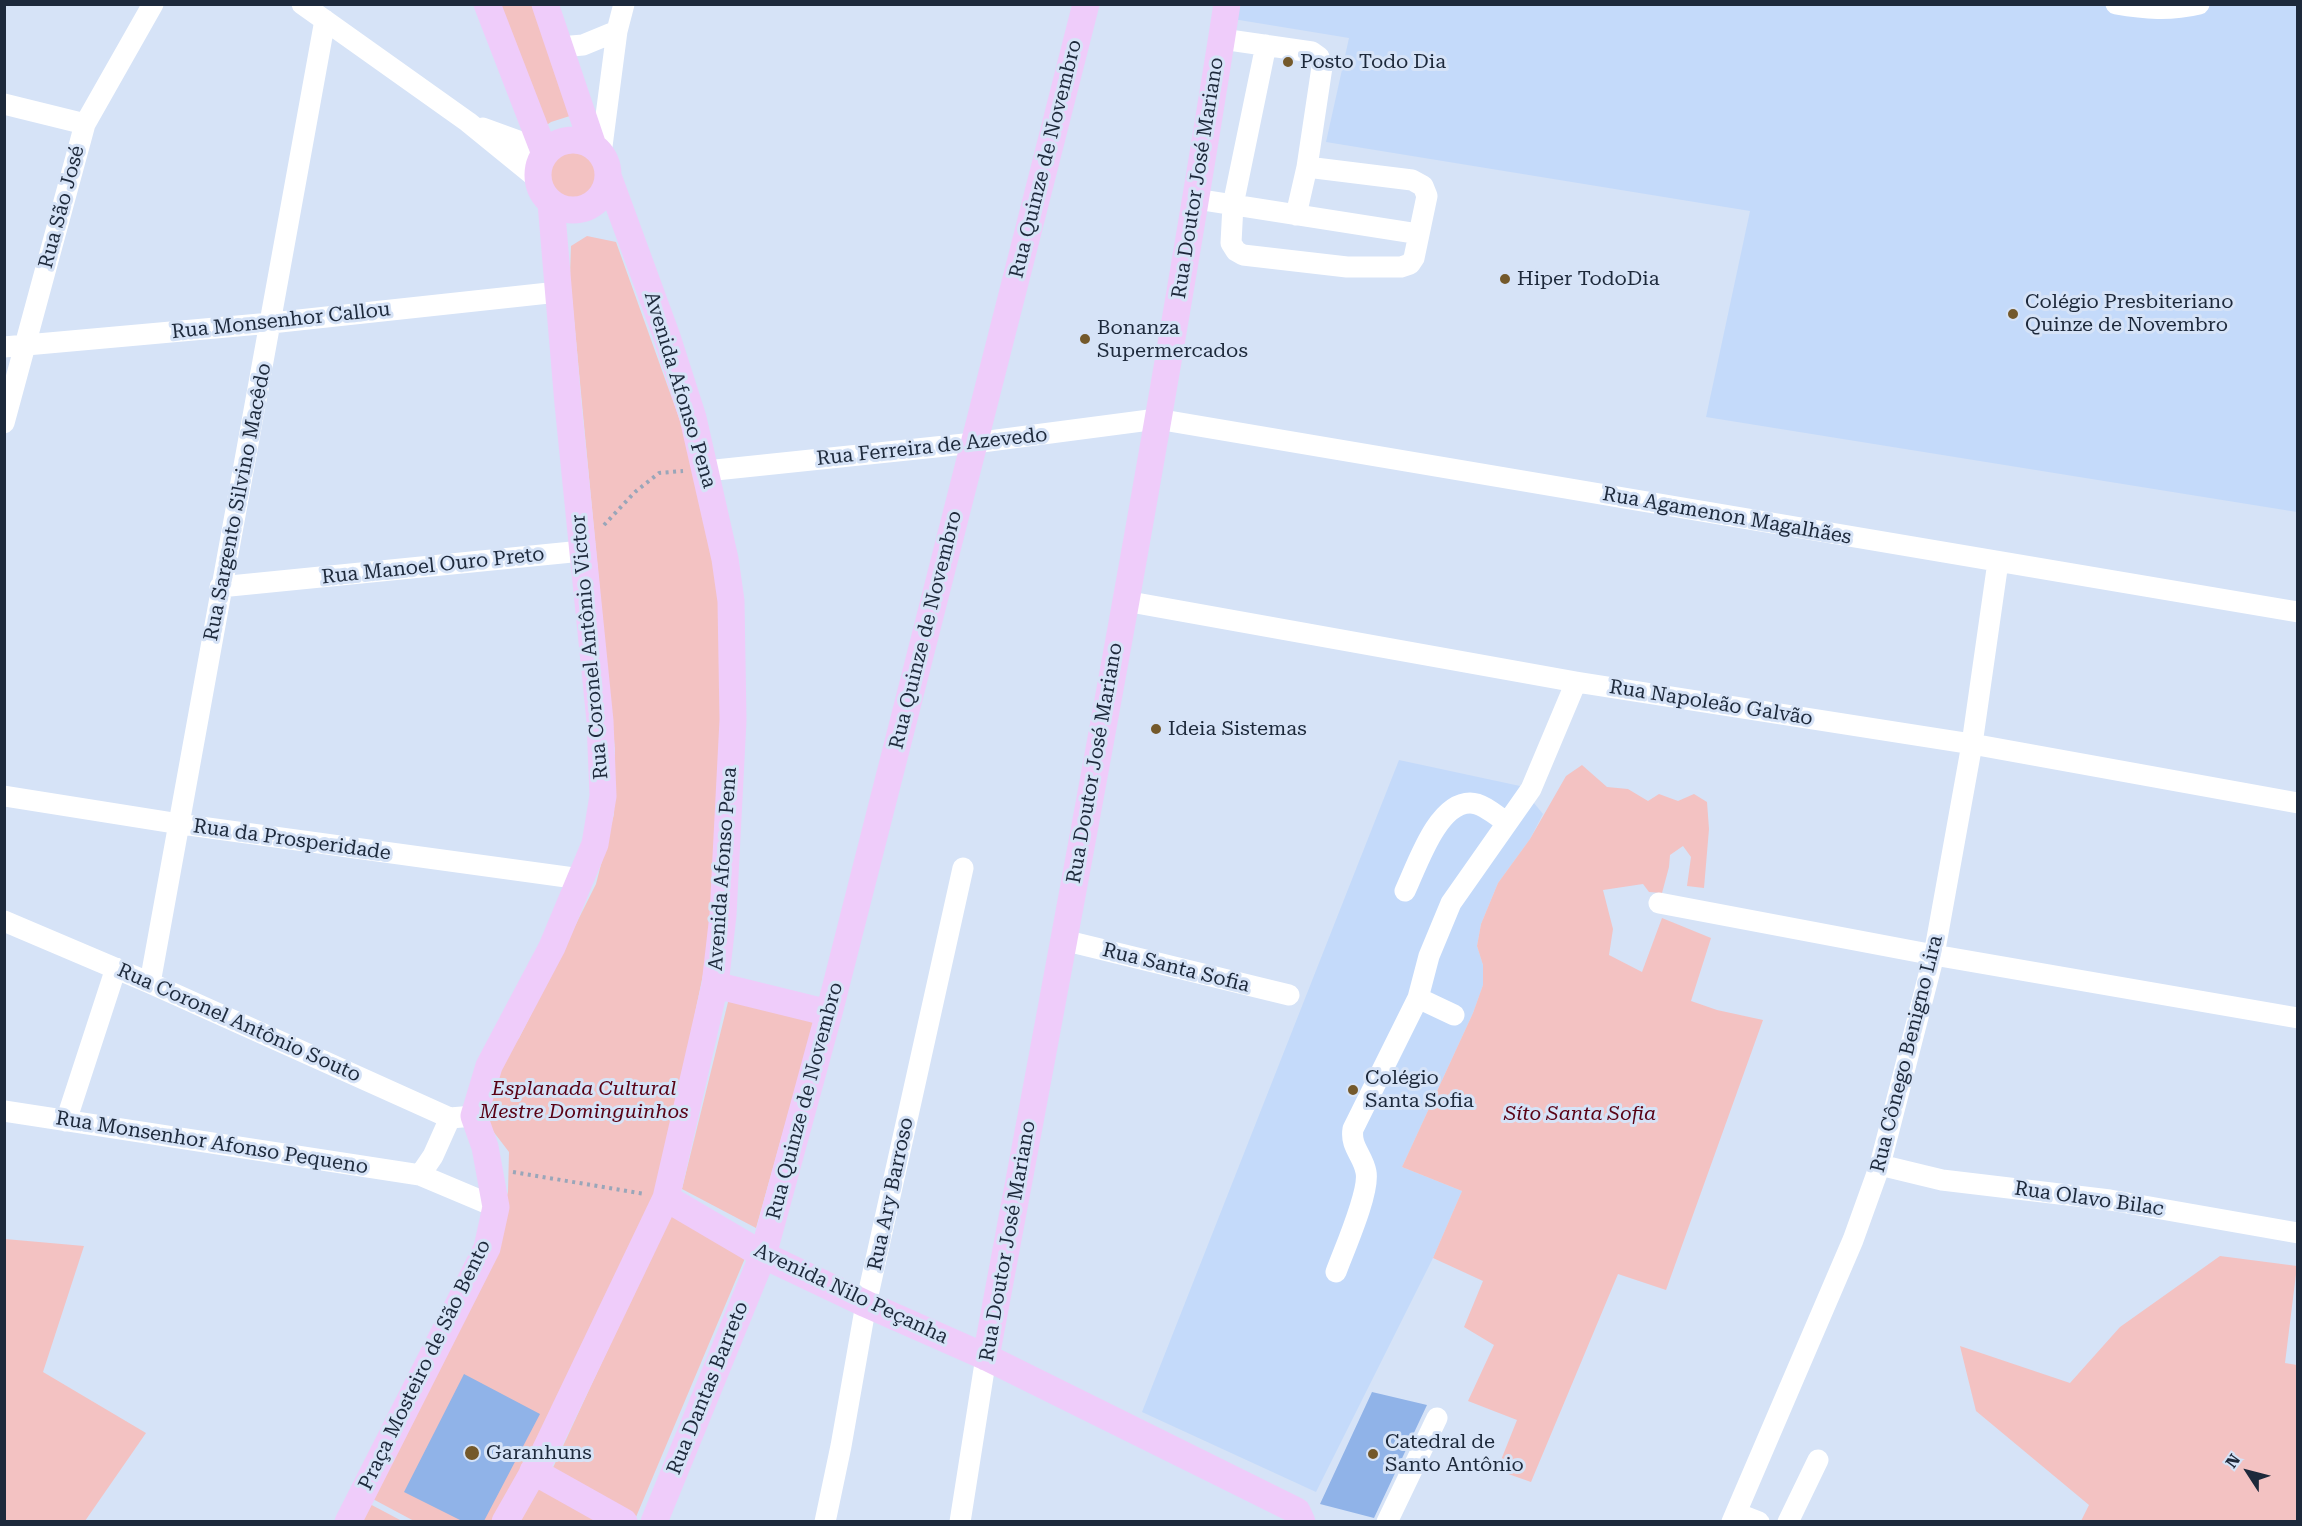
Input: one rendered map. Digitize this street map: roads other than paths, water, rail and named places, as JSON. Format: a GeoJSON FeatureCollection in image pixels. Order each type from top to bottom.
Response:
{"type":"FeatureCollection","features":[{"type":"Feature","properties":{"kind":"main road"},"geometry":{"type":"LineString","coordinates":[[487,4],[542,162],[540,188],[551,203],[572,210],[592,204],[606,187],[604,167],[572,140],[552,146],[542,162]]}},
{"type":"Feature","properties":{"kind":"main road","name":"Avenida Afonso Pena"},"geometry":{"type":"LineString","coordinates":[[505,1521],[533,1472],[661,1197],[715,984],[723,915],[729,821],[733,660],[731,601],[726,569],[696,471],[693,418],[668,338],[585,120],[545,4]]}},
{"type":"Feature","properties":{"kind":"main road","name":"Rua Quinze de Novembro"},"geometry":{"type":"LineString","coordinates":[[763,1255],[829,1012],[1086,4]]}},
{"type":"Feature","properties":{"kind":"main road","name":"Rua Doutor José Mariano"},"geometry":{"type":"LineString","coordinates":[[986,1357],[1125,602],[1196,199],[1227,4]]}},
{"type":"Feature","properties":{"kind":"main road","name":"Rua Coronel Antônio Victor"},"geometry":{"type":"LineString","coordinates":[[462,1117],[552,947],[595,844],[600,820],[603,772],[600,721],[582,551],[551,203]]}},
{"type":"Feature","properties":{"kind":"main road"},"geometry":{"type":"LineString","coordinates":[[715,984],[829,1012]]}},
{"type":"Feature","properties":{"kind":"main road"},"geometry":{"type":"LineString","coordinates":[[462,1117],[490,1168],[496,1207]]}},
{"type":"Feature","properties":{"kind":"main road","name":"Avenida Nilo Peçanha"},"geometry":{"type":"LineString","coordinates":[[661,1197],[763,1255],[986,1357],[1303,1518]]}},
{"type":"Feature","properties":{"kind":"main road","name":"Praça Mosteiro de São Bento"},"geometry":{"type":"LineString","coordinates":[[348,1521],[487,1248],[496,1207]]}},
{"type":"Feature","properties":{"kind":"main road","name":"Rua Dantas Barreto"},"geometry":{"type":"LineString","coordinates":[[654,1521],[763,1255]]}},
{"type":"Feature","properties":{"kind":"main road"},"geometry":{"type":"LineString","coordinates":[[533,1472],[624,1521]]}},
{"type":"Feature","properties":{"kind":"street","name":"Rua São José"},"geometry":{"type":"LineString","coordinates":[[4,423],[15,346],[85,124],[153,4]]}},
{"type":"Feature","properties":{"kind":"street"},"geometry":{"type":"LineString","coordinates":[[302,4],[468,122],[516,140],[542,162]]}},
{"type":"Feature","properties":{"kind":"street"},"geometry":{"type":"LineString","coordinates":[[604,167],[617,31],[624,4]]}},
{"type":"Feature","properties":{"kind":"street"},"geometry":{"type":"LineString","coordinates":[[2116,4],[2155,10],[2178,9],[2199,4]]}},
{"type":"Feature","properties":{"kind":"street","name":"Rua Sargento Silvino Macêdo"},"geometry":{"type":"LineString","coordinates":[[150,983],[180,824],[220,587],[271,323],[325,20]]}},
{"type":"Feature","properties":{"kind":"street"},"geometry":{"type":"LineString","coordinates":[[560,47],[583,45],[617,31]]}},
{"type":"Feature","properties":{"kind":"street"},"geometry":{"type":"LineString","coordinates":[[1221,39],[1312,52],[1320,57],[1322,67],[1296,215]]}},
{"type":"Feature","properties":{"kind":"street"},"geometry":{"type":"LineString","coordinates":[[1266,45],[1233,205],[1231,243],[1236,251],[1243,255],[1347,267],[1401,267],[1410,264],[1414,258],[1427,196],[1423,186],[1412,180],[1306,167]]}},
{"type":"Feature","properties":{"kind":"street"},"geometry":{"type":"LineString","coordinates":[[4,104],[85,124]]}},
{"type":"Feature","properties":{"kind":"street"},"geometry":{"type":"LineString","coordinates":[[1196,199],[1419,234]]}},
{"type":"Feature","properties":{"kind":"street","name":"Rua Monsenhor Callou"},"geometry":{"type":"LineString","coordinates":[[15,346],[271,323],[558,292]]}},
{"type":"Feature","properties":{"kind":"street","name":"Rua Ferreira de Azevedo"},"geometry":{"type":"LineString","coordinates":[[696,471],[974,443],[1157,419]]}},
{"type":"Feature","properties":{"kind":"street","name":"Rua Agamenon Magalhães"},"geometry":{"type":"LineString","coordinates":[[1157,419],[2298,612]]}},
{"type":"Feature","properties":{"kind":"street","name":"Rua Manoel Ouro Preto"},"geometry":{"type":"LineString","coordinates":[[220,587],[582,551]]}},
{"type":"Feature","properties":{"kind":"street","name":"Rua Cônego Benigno Lira"},"geometry":{"type":"LineString","coordinates":[[1734,1517],[1853,1240],[1880,1165],[1934,955],[1972,744],[1998,562]]}},
{"type":"Feature","properties":{"kind":"street","name":"Rua Napoleão Galvão"},"geometry":{"type":"LineString","coordinates":[[1125,602],[1576,682],[1972,744],[2298,803]]}},
{"type":"Feature","properties":{"kind":"street"},"geometry":{"type":"LineString","coordinates":[[1336,1272],[1365,1190],[1367,1174],[1351,1140],[1353,1129],[1418,998],[1429,956],[1451,903],[1531,789],[1576,682]]}},
{"type":"Feature","properties":{"kind":"street","name":"Rua da Prosperidade"},"geometry":{"type":"LineString","coordinates":[[4,796],[180,824],[581,879]]}},
{"type":"Feature","properties":{"kind":"street"},"geometry":{"type":"LineString","coordinates":[[1405,891],[1432,832],[1444,815],[1456,806],[1470,803],[1484,808],[1507,823]]}},
{"type":"Feature","properties":{"kind":"street","name":"Rua Ary Barroso"},"geometry":{"type":"LineString","coordinates":[[825,1521],[866,1304],[963,868]]}},
{"type":"Feature","properties":{"kind":"street"},"geometry":{"type":"LineString","coordinates":[[1659,903],[1934,955],[2298,1018]]}},
{"type":"Feature","properties":{"kind":"street","name":"Rua Coronel Antônio Souto"},"geometry":{"type":"LineString","coordinates":[[4,921],[462,1117]]}},
{"type":"Feature","properties":{"kind":"street","name":"Rua Santa Sofia"},"geometry":{"type":"LineString","coordinates":[[1063,940],[1289,995]]}},
{"type":"Feature","properties":{"kind":"street"},"geometry":{"type":"LineString","coordinates":[[66,1121],[116,968]]}},
{"type":"Feature","properties":{"kind":"street"},"geometry":{"type":"LineString","coordinates":[[1418,998],[1454,1015]]}},
{"type":"Feature","properties":{"kind":"street","name":"Rua Monsenhor Afonso Pequeno"},"geometry":{"type":"LineString","coordinates":[[4,1112],[420,1175],[496,1207]]}},
{"type":"Feature","properties":{"kind":"street"},"geometry":{"type":"LineString","coordinates":[[420,1175],[462,1117]]}},
{"type":"Feature","properties":{"kind":"street","name":"Rua Olavo Bilac"},"geometry":{"type":"LineString","coordinates":[[1880,1165],[1942,1180],[2110,1200],[2298,1233]]}},
{"type":"Feature","properties":{"kind":"street","name":"Rua Doutor José Mariano"},"geometry":{"type":"LineString","coordinates":[[960,1521],[986,1357]]}},
{"type":"Feature","properties":{"kind":"street"},"geometry":{"type":"LineString","coordinates":[[1387,1521],[1437,1418]]}},
{"type":"Feature","properties":{"kind":"street"},"geometry":{"type":"LineString","coordinates":[[1788,1521],[1818,1460]]}},
{"type":"Feature","properties":{"kind":"street"},"geometry":{"type":"LineString","coordinates":[[1734,1517],[1759,1521]]}},
{"type":"Feature","properties":{"kind":"place","name":"Posto Todo Dia"},"geometry":{"type":"Point","coordinates":[1288,62]}},
{"type":"Feature","properties":{"kind":"place","name":"Hiper TodoDia"},"geometry":{"type":"Point","coordinates":[1505,279]}},
{"type":"Feature","properties":{"kind":"place","name":"Colégio Presbiteriano Quinze de Novembro"},"geometry":{"type":"Point","coordinates":[2013,314]}},
{"type":"Feature","properties":{"kind":"place","name":"Bonanza Supermercados"},"geometry":{"type":"Point","coordinates":[1085,339]}},
{"type":"Feature","properties":{"kind":"place","name":"Ideia Sistemas"},"geometry":{"type":"Point","coordinates":[1156,729]}},
{"type":"Feature","properties":{"kind":"place","name":"Colégio Santa Sofia"},"geometry":{"type":"Point","coordinates":[1353,1090]}},
{"type":"Feature","properties":{"kind":"place","name":"Garanhuns"},"geometry":{"type":"Point","coordinates":[472,1453]}},
{"type":"Feature","properties":{"kind":"place","name":"Catedral de Santo Antônio"},"geometry":{"type":"Point","coordinates":[1373,1454]}},
{"type":"Feature","properties":{"kind":"park label","name":"Esplanada Cultural Mestre Dominguinhos"},"geometry":{"type":"Point","coordinates":[584,1100]}},
{"type":"Feature","properties":{"kind":"park label","name":"Síto Santa Sofia"},"geometry":{"type":"Point","coordinates":[1580,1114]}}]}
